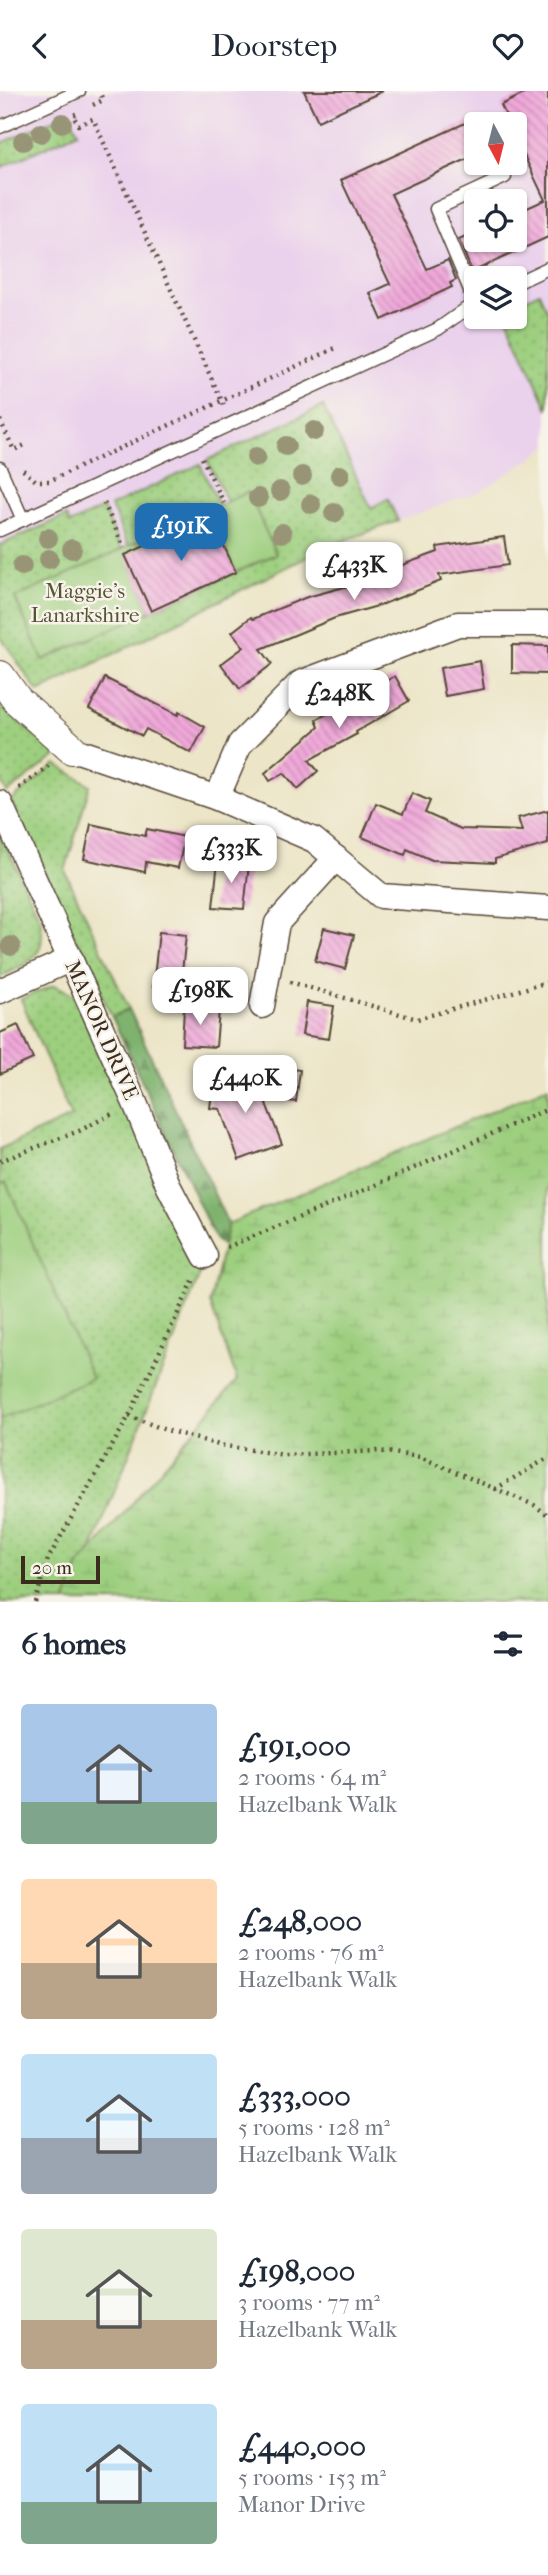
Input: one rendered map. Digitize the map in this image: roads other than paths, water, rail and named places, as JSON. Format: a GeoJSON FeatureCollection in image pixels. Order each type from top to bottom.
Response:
{"type":"FeatureCollection","features":[{"type":"Feature","properties":{"kind":"street"},"geometry":{"type":"LineString","coordinates":[[218,798],[240,744],[300,683],[458,624],[548,624]]}},
{"type":"Feature","properties":{"kind":"street"},"geometry":{"type":"LineString","coordinates":[[0,676],[18,699],[72,749],[218,798],[314,840],[381,896],[548,908]]}},
{"type":"Feature","properties":{"kind":"street","name":"MANOR DRIVE"},"geometry":{"type":"LineString","coordinates":[[5,799],[169,1187],[205,1257]]}},
{"type":"Feature","properties":{"kind":"street"},"geometry":{"type":"LineString","coordinates":[[262,1006],[277,923],[336,858]]}},
{"type":"Feature","properties":{"kind":"street"},"geometry":{"type":"LineString","coordinates":[[0,991],[71,959]]}},
{"type":"Feature","properties":{"kind":"lane"},"geometry":{"type":"LineString","coordinates":[[0,127],[79,91]]}},
{"type":"Feature","properties":{"kind":"lane"},"geometry":{"type":"LineString","coordinates":[[464,276],[436,209],[505,177]]}},
{"type":"Feature","properties":{"kind":"lane"},"geometry":{"type":"LineString","coordinates":[[527,278],[548,268]]}},
{"type":"Feature","properties":{"kind":"lane"},"geometry":{"type":"LineString","coordinates":[[0,530],[438,329],[464,310]]}},
{"type":"Feature","properties":{"kind":"lane"},"geometry":{"type":"LineString","coordinates":[[0,468],[23,520]]}},
{"type":"Feature","properties":{"kind":"park label","name":"Maggie's Lanarkshire"},"geometry":{"type":"Point","coordinates":[85,603]}}]}
